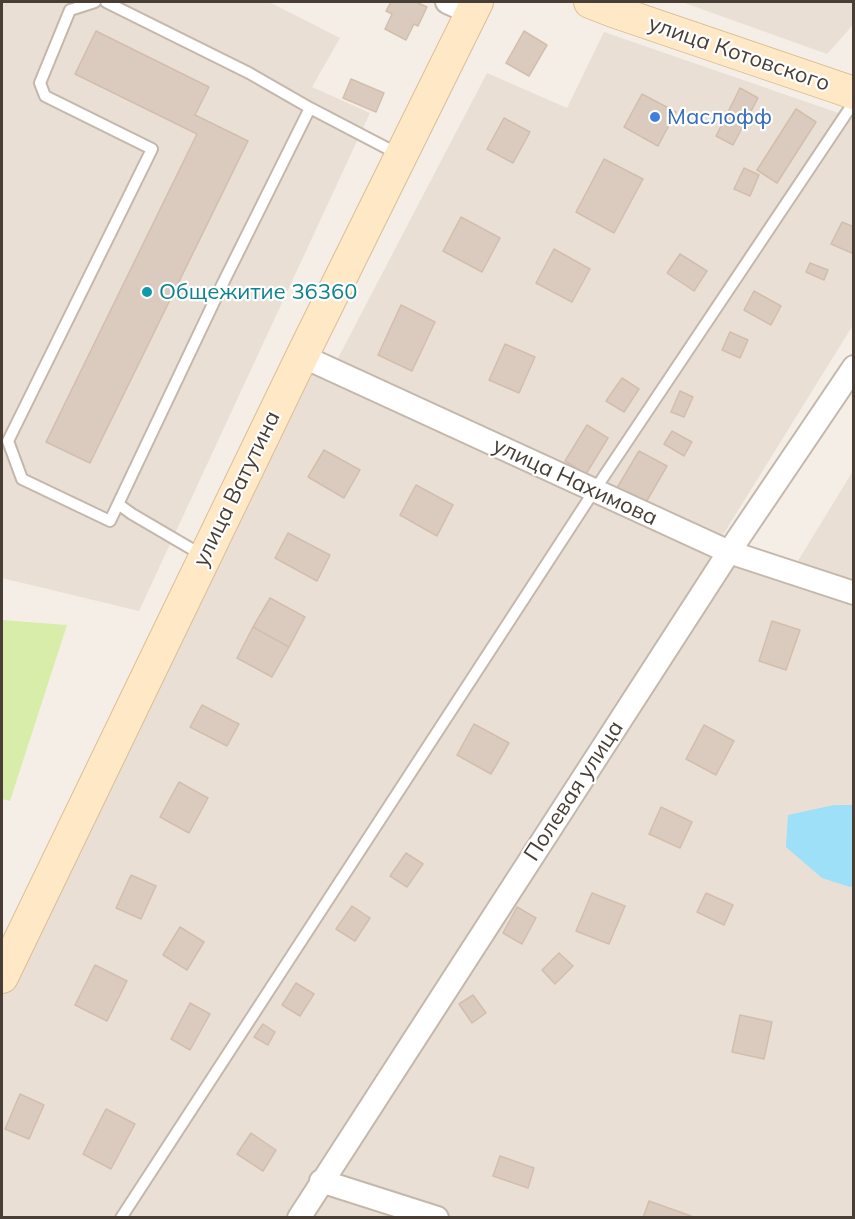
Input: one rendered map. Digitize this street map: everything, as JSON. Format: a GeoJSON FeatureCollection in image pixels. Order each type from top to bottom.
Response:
{"type":"FeatureCollection","features":[{"type":"Feature","properties":{"kind":"street","name":"улица Котовского"},"geometry":{"type":"LineString","coordinates":[[590,2],[851,89]]}},
{"type":"Feature","properties":{"kind":"street","name":"улица Ватутина"},"geometry":{"type":"LineString","coordinates":[[2,977],[302,356],[402,156],[465,5]]}},
{"type":"Feature","properties":{"kind":"street","name":"улица Нахимова"},"geometry":{"type":"LineString","coordinates":[[302,356],[729,552],[854,593]]}},
{"type":"Feature","properties":{"kind":"street","name":"Полевая улица"},"geometry":{"type":"LineString","coordinates":[[299,1218],[729,552],[854,367]]}},
{"type":"Feature","properties":{"kind":"street"},"geometry":{"type":"LineString","coordinates":[[321,1181],[437,1218]]}},
{"type":"Feature","properties":{"kind":"lane"},"geometry":{"type":"LineString","coordinates":[[95,2],[70,10],[40,84],[45,96],[152,149],[8,441],[22,479],[110,521],[222,285],[310,108]]}},
{"type":"Feature","properties":{"kind":"lane"},"geometry":{"type":"LineString","coordinates":[[106,2],[249,73],[402,156]]}},
{"type":"Feature","properties":{"kind":"lane"},"geometry":{"type":"LineString","coordinates":[[121,1218],[594,491],[851,89]]}},
{"type":"Feature","properties":{"kind":"lane"},"geometry":{"type":"LineString","coordinates":[[118,504],[205,557]]}},
{"type":"Feature","properties":{"kind":"shaded area"},"geometry":{"type":"Polygon","coordinates":[[[2,2],[269,2],[340,38],[312,87],[370,113],[139,611],[2,578],[2,2]]]}},
{"type":"Feature","properties":{"kind":"shaded area"},"geometry":{"type":"Polygon","coordinates":[[[682,2],[853,2],[853,25],[827,54],[682,2]]]}},
{"type":"Feature","properties":{"kind":"shaded area"},"geometry":{"type":"Polygon","coordinates":[[[604,32],[853,118],[853,325],[721,538],[337,360],[487,73],[567,108],[604,32]]]}},
{"type":"Feature","properties":{"kind":"shaded area"},"geometry":{"type":"Polygon","coordinates":[[[302,356],[594,491],[853,593],[853,1217],[2,1217],[2,977],[302,356]]]}},
{"type":"Feature","properties":{"kind":"shaded area"},"geometry":{"type":"Polygon","coordinates":[[[853,471],[853,588],[793,569],[853,471]]]}},
{"type":"Feature","properties":{"kind":"green space"},"geometry":{"type":"Polygon","coordinates":[[[2,620],[67,625],[10,801],[2,799],[2,620]]]}},
{"type":"Feature","properties":{"kind":"water"},"geometry":{"type":"Polygon","coordinates":[[[834,805],[853,805],[854,886],[850,887],[822,878],[786,847],[788,815],[834,805]]]}},
{"type":"Feature","properties":{"kind":"building"},"geometry":{"type":"Polygon","coordinates":[[[391,2],[416,2],[427,7],[418,26],[414,24],[406,40],[385,29],[392,14],[386,11],[391,2]]]}},
{"type":"Feature","properties":{"kind":"building","name":"Общежитие 36360"},"geometry":{"type":"Polygon","coordinates":[[[96,31],[209,87],[195,115],[248,141],[90,463],[46,442],[197,134],[75,74],[96,31]]]}},
{"type":"Feature","properties":{"kind":"building"},"geometry":{"type":"Polygon","coordinates":[[[524,31],[547,45],[529,76],[506,63],[524,31]]]}},
{"type":"Feature","properties":{"kind":"building"},"geometry":{"type":"Polygon","coordinates":[[[351,79],[384,93],[376,112],[343,98],[351,79]]]}},
{"type":"Feature","properties":{"kind":"building"},"geometry":{"type":"Polygon","coordinates":[[[740,88],[758,98],[733,145],[716,136],[740,88]]]}},
{"type":"Feature","properties":{"kind":"building"},"geometry":{"type":"Polygon","coordinates":[[[642,94],[676,112],[658,146],[624,127],[642,94]]]}},
{"type":"Feature","properties":{"kind":"building"},"geometry":{"type":"Polygon","coordinates":[[[796,109],[816,122],[777,183],[757,170],[796,109]]]}},
{"type":"Feature","properties":{"kind":"building"},"geometry":{"type":"Polygon","coordinates":[[[504,118],[530,132],[513,163],[487,149],[504,118]]]}},
{"type":"Feature","properties":{"kind":"building"},"geometry":{"type":"Polygon","coordinates":[[[604,159],[643,179],[614,233],[576,212],[604,159]]]}},
{"type":"Feature","properties":{"kind":"building"},"geometry":{"type":"Polygon","coordinates":[[[744,168],[759,175],[750,196],[734,189],[744,168]]]}},
{"type":"Feature","properties":{"kind":"building"},"geometry":{"type":"Polygon","coordinates":[[[461,217],[500,238],[482,272],[443,251],[461,217]]]}},
{"type":"Feature","properties":{"kind":"building"},"geometry":{"type":"Polygon","coordinates":[[[842,222],[854,227],[854,254],[831,244],[842,222]]]}},
{"type":"Feature","properties":{"kind":"building"},"geometry":{"type":"Polygon","coordinates":[[[554,249],[590,269],[572,302],[536,283],[554,249]]]}},
{"type":"Feature","properties":{"kind":"building"},"geometry":{"type":"Polygon","coordinates":[[[680,254],[707,271],[694,291],[667,273],[680,254]]]}},
{"type":"Feature","properties":{"kind":"building"},"geometry":{"type":"Polygon","coordinates":[[[810,263],[828,270],[824,280],[806,272],[810,263]]]}},
{"type":"Feature","properties":{"kind":"building"},"geometry":{"type":"Polygon","coordinates":[[[754,291],[781,306],[771,325],[744,310],[754,291]]]}},
{"type":"Feature","properties":{"kind":"building"},"geometry":{"type":"Polygon","coordinates":[[[401,305],[435,322],[412,371],[378,355],[401,305]]]}},
{"type":"Feature","properties":{"kind":"building"},"geometry":{"type":"Polygon","coordinates":[[[730,332],[748,340],[740,358],[722,350],[730,332]]]}},
{"type":"Feature","properties":{"kind":"building"},"geometry":{"type":"Polygon","coordinates":[[[505,344],[535,357],[519,393],[489,380],[505,344]]]}},
{"type":"Feature","properties":{"kind":"building"},"geometry":{"type":"Polygon","coordinates":[[[622,378],[639,389],[624,412],[606,401],[622,378]]]}},
{"type":"Feature","properties":{"kind":"building"},"geometry":{"type":"Polygon","coordinates":[[[680,391],[693,397],[684,417],[671,412],[680,391]]]}},
{"type":"Feature","properties":{"kind":"building"},"geometry":{"type":"Polygon","coordinates":[[[587,425],[608,438],[586,474],[565,461],[587,425]]]}},
{"type":"Feature","properties":{"kind":"building"},"geometry":{"type":"Polygon","coordinates":[[[672,431],[692,442],[684,456],[664,444],[672,431]]]}},
{"type":"Feature","properties":{"kind":"building"},"geometry":{"type":"Polygon","coordinates":[[[324,450],[360,470],[344,498],[308,477],[324,450]]]}},
{"type":"Feature","properties":{"kind":"building"},"geometry":{"type":"Polygon","coordinates":[[[639,451],[667,466],[645,504],[617,488],[639,451]]]}},
{"type":"Feature","properties":{"kind":"building"},"geometry":{"type":"Polygon","coordinates":[[[416,485],[453,505],[437,536],[400,515],[416,485]]]}},
{"type":"Feature","properties":{"kind":"building"},"geometry":{"type":"Polygon","coordinates":[[[288,533],[330,555],[317,581],[275,558],[288,533]]]}},
{"type":"Feature","properties":{"kind":"building"},"geometry":{"type":"Polygon","coordinates":[[[270,598],[305,617],[289,647],[253,627],[270,598]]]}},
{"type":"Feature","properties":{"kind":"building"},"geometry":{"type":"Polygon","coordinates":[[[772,621],[800,630],[786,670],[759,661],[772,621]]]}},
{"type":"Feature","properties":{"kind":"building"},"geometry":{"type":"Polygon","coordinates":[[[253,627],[289,647],[272,677],[237,658],[253,627]]]}},
{"type":"Feature","properties":{"kind":"building"},"geometry":{"type":"Polygon","coordinates":[[[202,705],[239,724],[227,746],[190,727],[202,705]]]}},
{"type":"Feature","properties":{"kind":"building"},"geometry":{"type":"Polygon","coordinates":[[[474,724],[509,743],[491,774],[457,755],[474,724]]]}},
{"type":"Feature","properties":{"kind":"building"},"geometry":{"type":"Polygon","coordinates":[[[704,725],[734,741],[716,775],[686,759],[704,725]]]}},
{"type":"Feature","properties":{"kind":"building"},"geometry":{"type":"Polygon","coordinates":[[[179,782],[208,798],[189,833],[160,817],[179,782]]]}},
{"type":"Feature","properties":{"kind":"building"},"geometry":{"type":"Polygon","coordinates":[[[661,807],[692,822],[680,848],[649,834],[661,807]]]}},
{"type":"Feature","properties":{"kind":"building"},"geometry":{"type":"Polygon","coordinates":[[[406,853],[423,864],[407,887],[390,876],[406,853]]]}},
{"type":"Feature","properties":{"kind":"building"},"geometry":{"type":"Polygon","coordinates":[[[131,875],[156,886],[141,919],[116,908],[131,875]]]}},
{"type":"Feature","properties":{"kind":"building"},"geometry":{"type":"Polygon","coordinates":[[[592,893],[625,906],[609,944],[576,931],[592,893]]]}},
{"type":"Feature","properties":{"kind":"building"},"geometry":{"type":"Polygon","coordinates":[[[706,893],[733,905],[724,925],[697,912],[706,893]]]}},
{"type":"Feature","properties":{"kind":"building"},"geometry":{"type":"Polygon","coordinates":[[[352,906],[370,918],[355,941],[336,929],[352,906]]]}},
{"type":"Feature","properties":{"kind":"building"},"geometry":{"type":"Polygon","coordinates":[[[517,907],[536,918],[522,944],[503,933],[517,907]]]}},
{"type":"Feature","properties":{"kind":"building"},"geometry":{"type":"Polygon","coordinates":[[[180,927],[204,942],[187,970],[163,955],[180,927]]]}},
{"type":"Feature","properties":{"kind":"building"},"geometry":{"type":"Polygon","coordinates":[[[559,953],[573,966],[555,984],[542,970],[559,953]]]}},
{"type":"Feature","properties":{"kind":"building"},"geometry":{"type":"Polygon","coordinates":[[[95,965],[127,981],[107,1021],[75,1005],[95,965]]]}},
{"type":"Feature","properties":{"kind":"building"},"geometry":{"type":"Polygon","coordinates":[[[296,983],[314,994],[300,1016],[282,1005],[296,983]]]}},
{"type":"Feature","properties":{"kind":"building"},"geometry":{"type":"Polygon","coordinates":[[[473,995],[486,1013],[472,1023],[459,1004],[473,995]]]}},
{"type":"Feature","properties":{"kind":"building"},"geometry":{"type":"Polygon","coordinates":[[[190,1003],[210,1014],[190,1050],[171,1039],[190,1003]]]}},
{"type":"Feature","properties":{"kind":"building"},"geometry":{"type":"Polygon","coordinates":[[[740,1015],[772,1022],[764,1059],[732,1052],[740,1015]]]}},
{"type":"Feature","properties":{"kind":"building"},"geometry":{"type":"Polygon","coordinates":[[[263,1024],[275,1032],[268,1045],[254,1037],[263,1024]]]}},
{"type":"Feature","properties":{"kind":"building"},"geometry":{"type":"Polygon","coordinates":[[[20,1094],[44,1105],[29,1139],[5,1129],[20,1094]]]}},
{"type":"Feature","properties":{"kind":"building"},"geometry":{"type":"Polygon","coordinates":[[[106,1109],[135,1124],[111,1169],[83,1154],[106,1109]]]}},
{"type":"Feature","properties":{"kind":"building"},"geometry":{"type":"Polygon","coordinates":[[[251,1133],[276,1150],[263,1171],[237,1154],[251,1133]]]}},
{"type":"Feature","properties":{"kind":"building"},"geometry":{"type":"Polygon","coordinates":[[[500,1156],[534,1168],[528,1188],[493,1176],[500,1156]]]}},
{"type":"Feature","properties":{"kind":"building"},"geometry":{"type":"Polygon","coordinates":[[[649,1201],[691,1216],[690,1218],[643,1218],[649,1201]]]}},
{"type":"Feature","properties":{"kind":"place","name":"Маслофф"},"geometry":{"type":"Point","coordinates":[655,117]}},
{"type":"Feature","properties":{"kind":"place","name":"Общежитие 36360"},"geometry":{"type":"Point","coordinates":[147,292]}}]}
